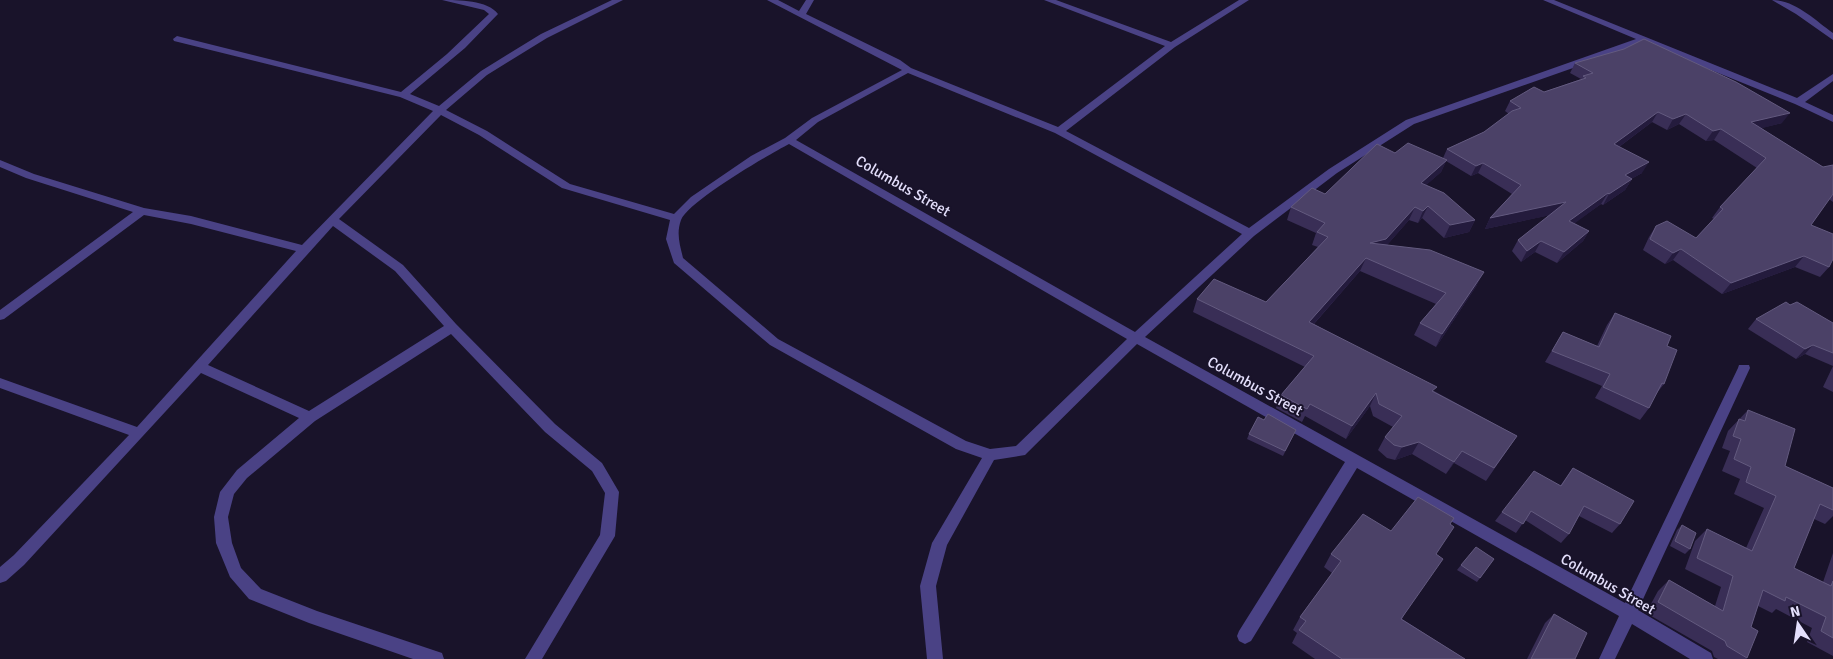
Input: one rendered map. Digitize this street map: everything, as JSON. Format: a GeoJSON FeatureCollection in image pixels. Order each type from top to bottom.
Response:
{"type":"FeatureCollection","features":[{"type":"Feature","properties":{"kind":"street"},"geometry":{"type":"LineString","coordinates":[[403,95],[480,30],[494,14],[486,8],[446,0]]}},
{"type":"Feature","properties":{"kind":"street"},"geometry":{"type":"LineString","coordinates":[[0,576],[18,560],[139,433],[200,367],[304,248],[440,110],[492,69],[544,36],[619,0]]}},
{"type":"Feature","properties":{"kind":"street"},"geometry":{"type":"LineString","coordinates":[[772,0],[897,62],[908,70],[1059,130],[1250,233]]}},
{"type":"Feature","properties":{"kind":"street"},"geometry":{"type":"LineString","coordinates":[[801,15],[810,0]]}},
{"type":"Feature","properties":{"kind":"street"},"geometry":{"type":"LineString","coordinates":[[1048,0],[1172,45]]}},
{"type":"Feature","properties":{"kind":"street"},"geometry":{"type":"LineString","coordinates":[[1059,130],[1172,45],[1245,0]]}},
{"type":"Feature","properties":{"kind":"street"},"geometry":{"type":"LineString","coordinates":[[1547,0],[1798,102],[1833,119]]}},
{"type":"Feature","properties":{"kind":"street"},"geometry":{"type":"LineString","coordinates":[[1776,0],[1833,37]]}},
{"type":"Feature","properties":{"kind":"street"},"geometry":{"type":"LineString","coordinates":[[1817,25],[1833,27]]}},
{"type":"Feature","properties":{"kind":"street"},"geometry":{"type":"LineString","coordinates":[[177,39],[421,100],[483,132],[566,186],[676,218]]}},
{"type":"Feature","properties":{"kind":"street"},"geometry":{"type":"LineString","coordinates":[[908,70],[815,120],[789,140],[755,158],[695,199],[676,218],[672,240],[678,260],[774,342],[961,445],[990,455],[1020,451],[1136,338],[1250,233],[1333,170],[1410,122],[1646,39]]}},
{"type":"Feature","properties":{"kind":"street"},"geometry":{"type":"LineString","coordinates":[[1798,102],[1833,77]]}},
{"type":"Feature","properties":{"kind":"street","name":"Columbus Street"},"geometry":{"type":"LineString","coordinates":[[789,140],[1136,338],[1630,614],[1705,659]]}},
{"type":"Feature","properties":{"kind":"street"},"geometry":{"type":"LineString","coordinates":[[0,163],[30,176],[142,211],[191,220],[304,248]]}},
{"type":"Feature","properties":{"kind":"street"},"geometry":{"type":"LineString","coordinates":[[0,316],[142,211]]}},
{"type":"Feature","properties":{"kind":"street"},"geometry":{"type":"LineString","coordinates":[[333,220],[399,268],[452,327],[550,428],[597,467],[612,492],[607,536],[533,659]]}},
{"type":"Feature","properties":{"kind":"street"},"geometry":{"type":"LineString","coordinates":[[436,659],[315,618],[255,594],[235,572],[224,543],[221,517],[227,492],[242,474],[310,417],[452,327]]}},
{"type":"Feature","properties":{"kind":"street"},"geometry":{"type":"LineString","coordinates":[[200,367],[310,417]]}},
{"type":"Feature","properties":{"kind":"street"},"geometry":{"type":"LineString","coordinates":[[1607,659],[1630,614],[1744,368]]}},
{"type":"Feature","properties":{"kind":"street"},"geometry":{"type":"LineString","coordinates":[[0,384],[139,433]]}},
{"type":"Feature","properties":{"kind":"street"},"geometry":{"type":"LineString","coordinates":[[935,659],[928,586],[940,543],[973,488],[990,455]]}},
{"type":"Feature","properties":{"kind":"street"},"geometry":{"type":"LineString","coordinates":[[1245,636],[1354,460]]}},
{"type":"Feature","properties":{"kind":"building"},"geometry":{"type":"Polygon","coordinates":[[[1644,39],[1736,82],[1790,113],[1751,122],[1823,167],[1833,165],[1833,194],[1811,225],[1833,234],[1833,259],[1829,267],[1804,256],[1731,283],[1681,249],[1673,253],[1650,239],[1656,226],[1667,221],[1696,238],[1723,209],[1720,207],[1766,158],[1721,129],[1713,131],[1686,114],[1673,119],[1658,112],[1614,144],[1649,162],[1625,175],[1632,179],[1608,193],[1569,221],[1589,231],[1564,252],[1541,241],[1527,251],[1518,240],[1566,202],[1490,218],[1521,185],[1483,163],[1476,166],[1447,149],[1484,132],[1512,111],[1521,108],[1510,101],[1534,87],[1544,92],[1586,78],[1583,76],[1593,73],[1575,63],[1624,49],[1644,39]]]}},
{"type":"Feature","properties":{"kind":"building"},"geometry":{"type":"Polygon","coordinates":[[[1408,143],[1447,160],[1421,183],[1444,193],[1475,220],[1450,225],[1428,206],[1423,211],[1415,207],[1386,239],[1370,243],[1430,250],[1484,272],[1442,334],[1420,323],[1446,293],[1366,258],[1309,322],[1437,387],[1432,391],[1517,436],[1494,468],[1462,451],[1454,462],[1419,442],[1402,447],[1394,445],[1385,437],[1402,416],[1379,404],[1376,393],[1352,426],[1310,404],[1307,409],[1281,395],[1314,356],[1197,299],[1214,279],[1266,302],[1328,237],[1317,232],[1325,223],[1291,207],[1312,188],[1325,194],[1377,144],[1395,153],[1408,143]]]}},
{"type":"Feature","properties":{"kind":"building"},"geometry":{"type":"Polygon","coordinates":[[[1786,302],[1790,305],[1797,302],[1833,323],[1833,353],[1813,345],[1805,349],[1756,319],[1786,302]]]}},
{"type":"Feature","properties":{"kind":"building"},"geometry":{"type":"Polygon","coordinates":[[[1615,313],[1671,336],[1667,346],[1677,350],[1664,384],[1662,383],[1649,408],[1603,387],[1610,374],[1552,351],[1563,332],[1599,347],[1615,313]]]}},
{"type":"Feature","properties":{"kind":"building"},"geometry":{"type":"Polygon","coordinates":[[[1748,410],[1795,429],[1785,466],[1833,488],[1833,510],[1820,504],[1794,568],[1831,586],[1833,581],[1833,638],[1821,631],[1826,617],[1786,597],[1785,601],[1763,590],[1751,627],[1758,631],[1747,658],[1727,646],[1725,641],[1658,602],[1669,580],[1723,611],[1733,576],[1697,558],[1707,529],[1752,551],[1776,496],[1746,482],[1751,467],[1734,459],[1741,439],[1733,436],[1739,419],[1745,421],[1748,410]]]}},
{"type":"Feature","properties":{"kind":"building"},"geometry":{"type":"Polygon","coordinates":[[[1268,414],[1296,430],[1285,451],[1249,434],[1258,417],[1264,420],[1268,414]]]}},
{"type":"Feature","properties":{"kind":"building"},"geometry":{"type":"Polygon","coordinates":[[[1573,468],[1634,501],[1620,524],[1584,506],[1569,534],[1531,511],[1523,524],[1502,512],[1534,471],[1561,486],[1573,468]]]}},
{"type":"Feature","properties":{"kind":"building"},"geometry":{"type":"Polygon","coordinates":[[[1418,497],[1454,518],[1450,524],[1454,527],[1436,554],[1443,559],[1401,619],[1465,659],[1342,659],[1299,630],[1306,621],[1300,617],[1341,561],[1331,554],[1363,514],[1391,531],[1418,497]]]}},
{"type":"Feature","properties":{"kind":"building"},"geometry":{"type":"Polygon","coordinates":[[[1682,525],[1696,533],[1690,549],[1675,541],[1682,525]]]}},
{"type":"Feature","properties":{"kind":"building"},"geometry":{"type":"Polygon","coordinates":[[[1476,547],[1494,559],[1480,578],[1461,565],[1476,547]]]}},
{"type":"Feature","properties":{"kind":"building"},"geometry":{"type":"Polygon","coordinates":[[[1554,614],[1587,633],[1575,659],[1531,659],[1554,614]]]}}]}
